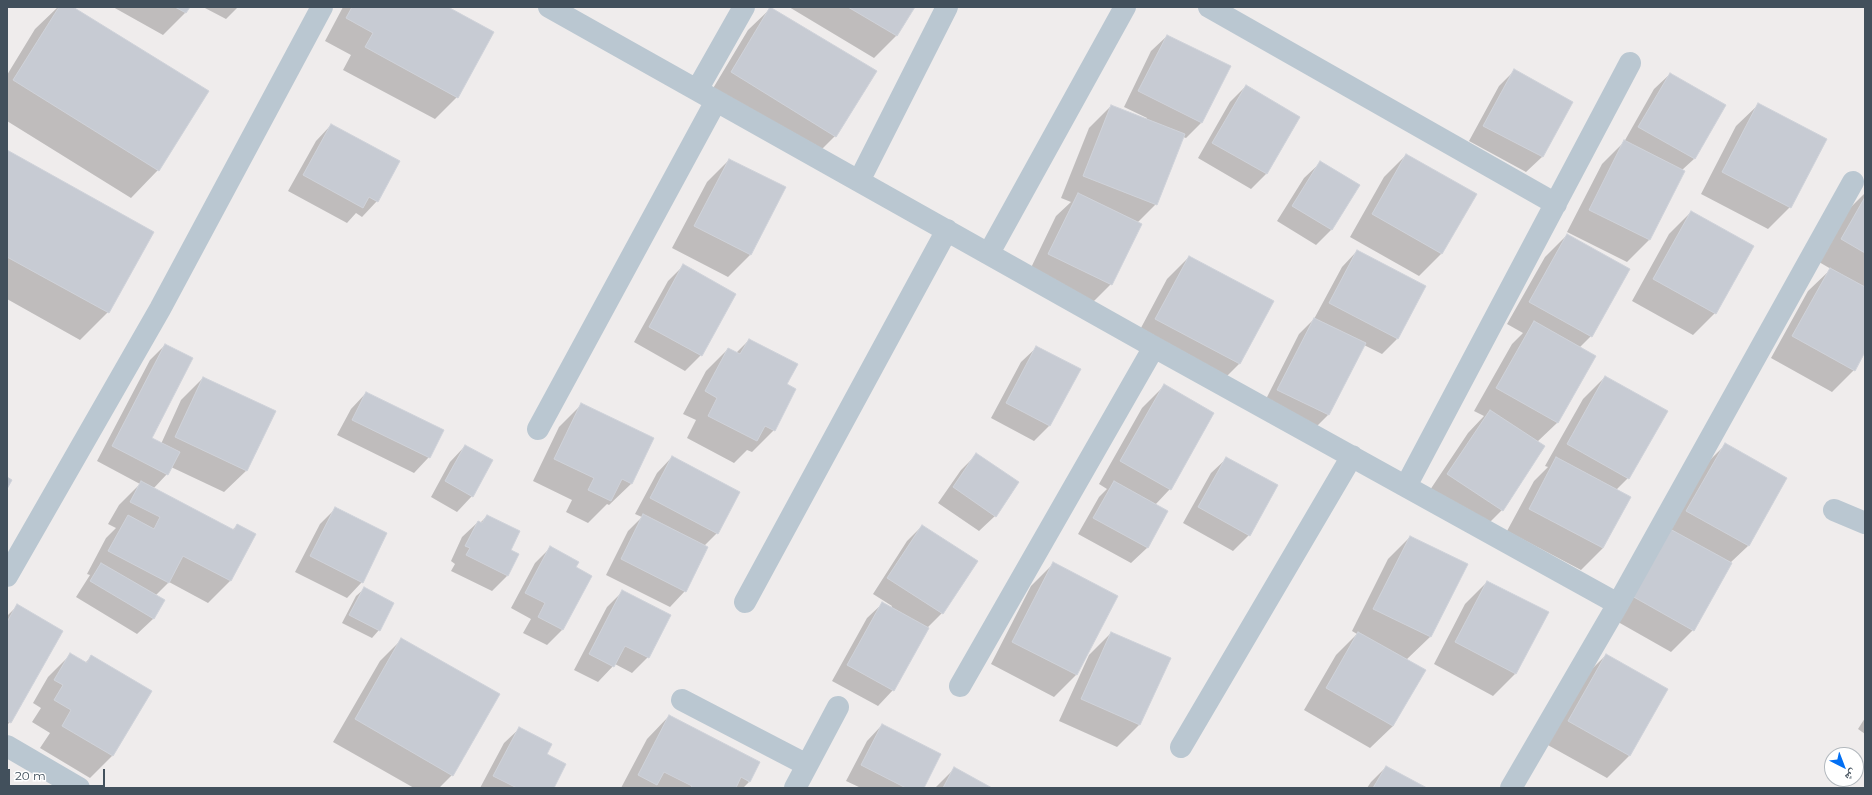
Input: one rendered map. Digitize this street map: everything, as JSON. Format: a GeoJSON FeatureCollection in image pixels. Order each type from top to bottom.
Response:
{"type":"FeatureCollection","features":[{"type":"Feature","properties":{"kind":"street"},"geometry":{"type":"LineString","coordinates":[[7,576],[160,309],[322,7]]}},
{"type":"Feature","properties":{"kind":"street"},"geometry":{"type":"LineString","coordinates":[[549,7],[1154,347],[1618,604]]}},
{"type":"Feature","properties":{"kind":"street"},"geometry":{"type":"LineString","coordinates":[[697,90],[744,7]]}},
{"type":"Feature","properties":{"kind":"street"},"geometry":{"type":"LineString","coordinates":[[859,181],[947,7]]}},
{"type":"Feature","properties":{"kind":"street"},"geometry":{"type":"LineString","coordinates":[[988,253],[1125,7]]}},
{"type":"Feature","properties":{"kind":"street"},"geometry":{"type":"LineString","coordinates":[[1209,7],[1556,204]]}},
{"type":"Feature","properties":{"kind":"street"},"geometry":{"type":"LineString","coordinates":[[1406,486],[1630,63]]}},
{"type":"Feature","properties":{"kind":"street"},"geometry":{"type":"LineString","coordinates":[[538,429],[716,101]]}},
{"type":"Feature","properties":{"kind":"street"},"geometry":{"type":"LineString","coordinates":[[1511,788],[1618,604],[1853,182]]}},
{"type":"Feature","properties":{"kind":"street"},"geometry":{"type":"LineString","coordinates":[[745,602],[947,230]]}},
{"type":"Feature","properties":{"kind":"street"},"geometry":{"type":"LineString","coordinates":[[960,686],[1154,347]]}},
{"type":"Feature","properties":{"kind":"street"},"geometry":{"type":"LineString","coordinates":[[1181,747],[1352,456]]}},
{"type":"Feature","properties":{"kind":"street"},"geometry":{"type":"LineString","coordinates":[[1834,510],[1865,523]]}},
{"type":"Feature","properties":{"kind":"street"},"geometry":{"type":"LineString","coordinates":[[682,700],[807,765]]}},
{"type":"Feature","properties":{"kind":"street"},"geometry":{"type":"LineString","coordinates":[[795,788],[838,707]]}},
{"type":"Feature","properties":{"kind":"street"},"geometry":{"type":"LineString","coordinates":[[7,746],[79,788]]}},
{"type":"Feature","properties":{"kind":"building"},"geometry":{"type":"Polygon","coordinates":[[[59,7],[73,7],[209,91],[159,171],[13,80],[59,7]]]}},
{"type":"Feature","properties":{"kind":"building"},"geometry":{"type":"Polygon","coordinates":[[[175,7],[190,7],[186,13],[175,7]]]}},
{"type":"Feature","properties":{"kind":"building"},"geometry":{"type":"Polygon","coordinates":[[[352,7],[448,7],[494,32],[458,98],[365,47],[373,33],[346,18],[352,7]]]}},
{"type":"Feature","properties":{"kind":"building"},"geometry":{"type":"Polygon","coordinates":[[[770,7],[877,71],[836,137],[731,72],[770,7]]]}},
{"type":"Feature","properties":{"kind":"building"},"geometry":{"type":"Polygon","coordinates":[[[848,7],[915,7],[897,36],[848,7]]]}},
{"type":"Feature","properties":{"kind":"building"},"geometry":{"type":"Polygon","coordinates":[[[1167,35],[1231,66],[1202,123],[1138,91],[1167,35]]]}},
{"type":"Feature","properties":{"kind":"building"},"geometry":{"type":"Polygon","coordinates":[[[1514,69],[1573,102],[1543,157],[1483,126],[1514,69]]]}},
{"type":"Feature","properties":{"kind":"building"},"geometry":{"type":"Polygon","coordinates":[[[1670,73],[1726,105],[1695,159],[1638,127],[1670,73]]]}},
{"type":"Feature","properties":{"kind":"building"},"geometry":{"type":"Polygon","coordinates":[[[1246,85],[1300,117],[1267,174],[1212,143],[1246,85]]]}},
{"type":"Feature","properties":{"kind":"building"},"geometry":{"type":"Polygon","coordinates":[[[1758,103],[1827,139],[1791,208],[1722,172],[1758,103]]]}},
{"type":"Feature","properties":{"kind":"building"},"geometry":{"type":"Polygon","coordinates":[[[1111,105],[1185,134],[1157,205],[1083,176],[1111,105]]]}},
{"type":"Feature","properties":{"kind":"building"},"geometry":{"type":"Polygon","coordinates":[[[331,124],[400,161],[378,202],[369,197],[363,208],[303,175],[331,124]]]}},
{"type":"Feature","properties":{"kind":"building"},"geometry":{"type":"Polygon","coordinates":[[[1624,140],[1685,171],[1650,240],[1589,210],[1624,140]]]}},
{"type":"Feature","properties":{"kind":"building"},"geometry":{"type":"Polygon","coordinates":[[[7,150],[154,232],[109,313],[7,257],[7,150]]]}},
{"type":"Feature","properties":{"kind":"building"},"geometry":{"type":"Polygon","coordinates":[[[1406,154],[1477,194],[1442,254],[1372,214],[1406,154]]]}},
{"type":"Feature","properties":{"kind":"building"},"geometry":{"type":"Polygon","coordinates":[[[729,159],[786,187],[751,255],[694,226],[729,159]]]}},
{"type":"Feature","properties":{"kind":"building"},"geometry":{"type":"Polygon","coordinates":[[[1320,161],[1360,185],[1332,230],[1292,206],[1320,161]]]}},
{"type":"Feature","properties":{"kind":"building"},"geometry":{"type":"Polygon","coordinates":[[[1078,193],[1142,224],[1112,285],[1048,254],[1078,193]]]}},
{"type":"Feature","properties":{"kind":"building"},"geometry":{"type":"Polygon","coordinates":[[[1865,197],[1865,253],[1841,239],[1865,197]]]}},
{"type":"Feature","properties":{"kind":"building"},"geometry":{"type":"Polygon","coordinates":[[[1691,211],[1754,246],[1716,314],[1653,279],[1691,211]]]}},
{"type":"Feature","properties":{"kind":"building"},"geometry":{"type":"Polygon","coordinates":[[[1567,234],[1630,269],[1592,337],[1529,302],[1567,234]]]}},
{"type":"Feature","properties":{"kind":"building"},"geometry":{"type":"Polygon","coordinates":[[[1357,250],[1426,286],[1398,339],[1329,303],[1357,250]]]}},
{"type":"Feature","properties":{"kind":"building"},"geometry":{"type":"Polygon","coordinates":[[[1189,256],[1274,301],[1240,364],[1155,319],[1189,256]]]}},
{"type":"Feature","properties":{"kind":"building"},"geometry":{"type":"Polygon","coordinates":[[[683,264],[736,294],[702,356],[649,327],[683,264]]]}},
{"type":"Feature","properties":{"kind":"building"},"geometry":{"type":"Polygon","coordinates":[[[1830,268],[1865,287],[1865,352],[1855,371],[1792,336],[1830,268]]]}},
{"type":"Feature","properties":{"kind":"building"},"geometry":{"type":"Polygon","coordinates":[[[1314,318],[1366,343],[1329,415],[1277,390],[1314,318]]]}},
{"type":"Feature","properties":{"kind":"building"},"geometry":{"type":"Polygon","coordinates":[[[1534,321],[1596,356],[1558,423],[1496,388],[1534,321]]]}},
{"type":"Feature","properties":{"kind":"building"},"geometry":{"type":"Polygon","coordinates":[[[749,339],[798,364],[787,384],[796,389],[775,431],[765,426],[757,441],[708,416],[717,398],[705,391],[728,348],[740,354],[749,339]]]}},
{"type":"Feature","properties":{"kind":"building"},"geometry":{"type":"Polygon","coordinates":[[[165,344],[193,358],[152,438],[180,452],[168,475],[112,446],[165,344]]]}},
{"type":"Feature","properties":{"kind":"building"},"geometry":{"type":"Polygon","coordinates":[[[1036,346],[1081,369],[1050,426],[1006,403],[1036,346]]]}},
{"type":"Feature","properties":{"kind":"building"},"geometry":{"type":"Polygon","coordinates":[[[1605,376],[1668,411],[1629,479],[1567,444],[1605,376]]]}},
{"type":"Feature","properties":{"kind":"building"},"geometry":{"type":"Polygon","coordinates":[[[203,377],[276,411],[247,471],[175,437],[203,377]]]}},
{"type":"Feature","properties":{"kind":"building"},"geometry":{"type":"Polygon","coordinates":[[[1164,384],[1214,413],[1171,490],[1120,461],[1164,384]]]}},
{"type":"Feature","properties":{"kind":"building"},"geometry":{"type":"Polygon","coordinates":[[[366,392],[444,430],[430,458],[352,420],[366,392]]]}},
{"type":"Feature","properties":{"kind":"building"},"geometry":{"type":"Polygon","coordinates":[[[581,403],[654,438],[632,484],[622,479],[611,501],[588,490],[594,478],[554,459],[581,403]]]}},
{"type":"Feature","properties":{"kind":"building"},"geometry":{"type":"Polygon","coordinates":[[[1490,410],[1545,446],[1503,511],[1447,474],[1490,410]]]}},
{"type":"Feature","properties":{"kind":"building"},"geometry":{"type":"Polygon","coordinates":[[[1725,443],[1787,478],[1749,546],[1686,511],[1725,443]]]}},
{"type":"Feature","properties":{"kind":"building"},"geometry":{"type":"Polygon","coordinates":[[[465,445],[493,460],[473,497],[445,481],[465,445]]]}},
{"type":"Feature","properties":{"kind":"building"},"geometry":{"type":"Polygon","coordinates":[[[976,453],[1019,482],[996,517],[953,487],[976,453]]]}},
{"type":"Feature","properties":{"kind":"building"},"geometry":{"type":"Polygon","coordinates":[[[672,456],[740,492],[718,534],[650,498],[672,456]]]}},
{"type":"Feature","properties":{"kind":"building"},"geometry":{"type":"Polygon","coordinates":[[[1226,457],[1278,485],[1250,536],[1198,507],[1226,457]]]}},
{"type":"Feature","properties":{"kind":"building"},"geometry":{"type":"Polygon","coordinates":[[[1556,457],[1631,497],[1603,548],[1529,509],[1556,457]]]}},
{"type":"Feature","properties":{"kind":"building"},"geometry":{"type":"Polygon","coordinates":[[[7,477],[12,480],[7,489],[7,477]]]}},
{"type":"Feature","properties":{"kind":"building"},"geometry":{"type":"Polygon","coordinates":[[[141,481],[234,530],[237,524],[256,534],[231,581],[183,556],[169,583],[108,551],[128,515],[154,529],[160,517],[130,502],[141,481]]]}},
{"type":"Feature","properties":{"kind":"building"},"geometry":{"type":"Polygon","coordinates":[[[1114,481],[1168,511],[1148,548],[1093,518],[1114,481]]]}},
{"type":"Feature","properties":{"kind":"building"},"geometry":{"type":"Polygon","coordinates":[[[335,507],[387,533],[363,583],[310,556],[335,507]]]}},
{"type":"Feature","properties":{"kind":"building"},"geometry":{"type":"Polygon","coordinates":[[[643,514],[708,547],[686,592],[621,559],[643,514]]]}},
{"type":"Feature","properties":{"kind":"building"},"geometry":{"type":"Polygon","coordinates":[[[487,515],[520,531],[511,550],[519,554],[508,576],[466,555],[470,548],[465,546],[478,521],[482,523],[487,515]]]}},
{"type":"Feature","properties":{"kind":"building"},"geometry":{"type":"Polygon","coordinates":[[[922,525],[978,561],[943,614],[887,578],[922,525]]]}},
{"type":"Feature","properties":{"kind":"building"},"geometry":{"type":"Polygon","coordinates":[[[1670,529],[1732,563],[1694,631],[1632,596],[1670,529]]]}},
{"type":"Feature","properties":{"kind":"building"},"geometry":{"type":"Polygon","coordinates":[[[1410,536],[1468,564],[1431,637],[1373,609],[1410,536]]]}},
{"type":"Feature","properties":{"kind":"building"},"geometry":{"type":"Polygon","coordinates":[[[550,546],[579,562],[576,567],[592,576],[563,630],[538,617],[545,603],[525,593],[550,546]]]}},
{"type":"Feature","properties":{"kind":"building"},"geometry":{"type":"Polygon","coordinates":[[[1053,562],[1118,596],[1077,675],[1012,642],[1053,562]]]}},
{"type":"Feature","properties":{"kind":"building"},"geometry":{"type":"Polygon","coordinates":[[[101,563],[165,600],[154,619],[90,581],[101,563]]]}},
{"type":"Feature","properties":{"kind":"building"},"geometry":{"type":"Polygon","coordinates":[[[1487,581],[1549,612],[1516,674],[1455,642],[1487,581]]]}},
{"type":"Feature","properties":{"kind":"building"},"geometry":{"type":"Polygon","coordinates":[[[364,587],[394,603],[380,631],[349,615],[364,587]]]}},
{"type":"Feature","properties":{"kind":"building"},"geometry":{"type":"Polygon","coordinates":[[[622,590],[671,615],[649,658],[625,646],[614,667],[589,654],[622,590]]]}},
{"type":"Feature","properties":{"kind":"building"},"geometry":{"type":"Polygon","coordinates":[[[882,602],[929,628],[894,691],[847,665],[882,602]]]}},
{"type":"Feature","properties":{"kind":"building"},"geometry":{"type":"Polygon","coordinates":[[[17,604],[63,631],[11,723],[7,721],[7,622],[17,604]]]}},
{"type":"Feature","properties":{"kind":"building"},"geometry":{"type":"Polygon","coordinates":[[[1111,632],[1171,658],[1140,725],[1081,699],[1111,632]]]}},
{"type":"Feature","properties":{"kind":"building"},"geometry":{"type":"Polygon","coordinates":[[[1358,632],[1426,670],[1393,726],[1326,688],[1358,632]]]}},
{"type":"Feature","properties":{"kind":"building"},"geometry":{"type":"Polygon","coordinates":[[[401,638],[500,694],[453,776],[355,719],[401,638]]]}},
{"type":"Feature","properties":{"kind":"building"},"geometry":{"type":"Polygon","coordinates":[[[70,653],[87,663],[91,655],[152,691],[113,756],[62,726],[71,710],[54,700],[63,685],[54,680],[70,653]]]}},
{"type":"Feature","properties":{"kind":"building"},"geometry":{"type":"Polygon","coordinates":[[[1606,654],[1668,689],[1630,756],[1568,721],[1606,654]]]}},
{"type":"Feature","properties":{"kind":"building"},"geometry":{"type":"Polygon","coordinates":[[[669,715],[760,762],[750,782],[741,777],[736,788],[691,788],[692,786],[664,772],[657,785],[638,775],[669,715]]]}},
{"type":"Feature","properties":{"kind":"building"},"geometry":{"type":"Polygon","coordinates":[[[882,724],[941,754],[924,788],[906,788],[861,765],[882,724]]]}},
{"type":"Feature","properties":{"kind":"building"},"geometry":{"type":"Polygon","coordinates":[[[519,727],[552,744],[547,754],[566,764],[554,788],[517,788],[493,776],[519,727]]]}},
{"type":"Feature","properties":{"kind":"building"},"geometry":{"type":"Polygon","coordinates":[[[1386,766],[1427,788],[1373,788],[1386,766]]]}},
{"type":"Feature","properties":{"kind":"building"},"geometry":{"type":"Polygon","coordinates":[[[954,767],[992,788],[943,788],[954,767]]]}}]}
